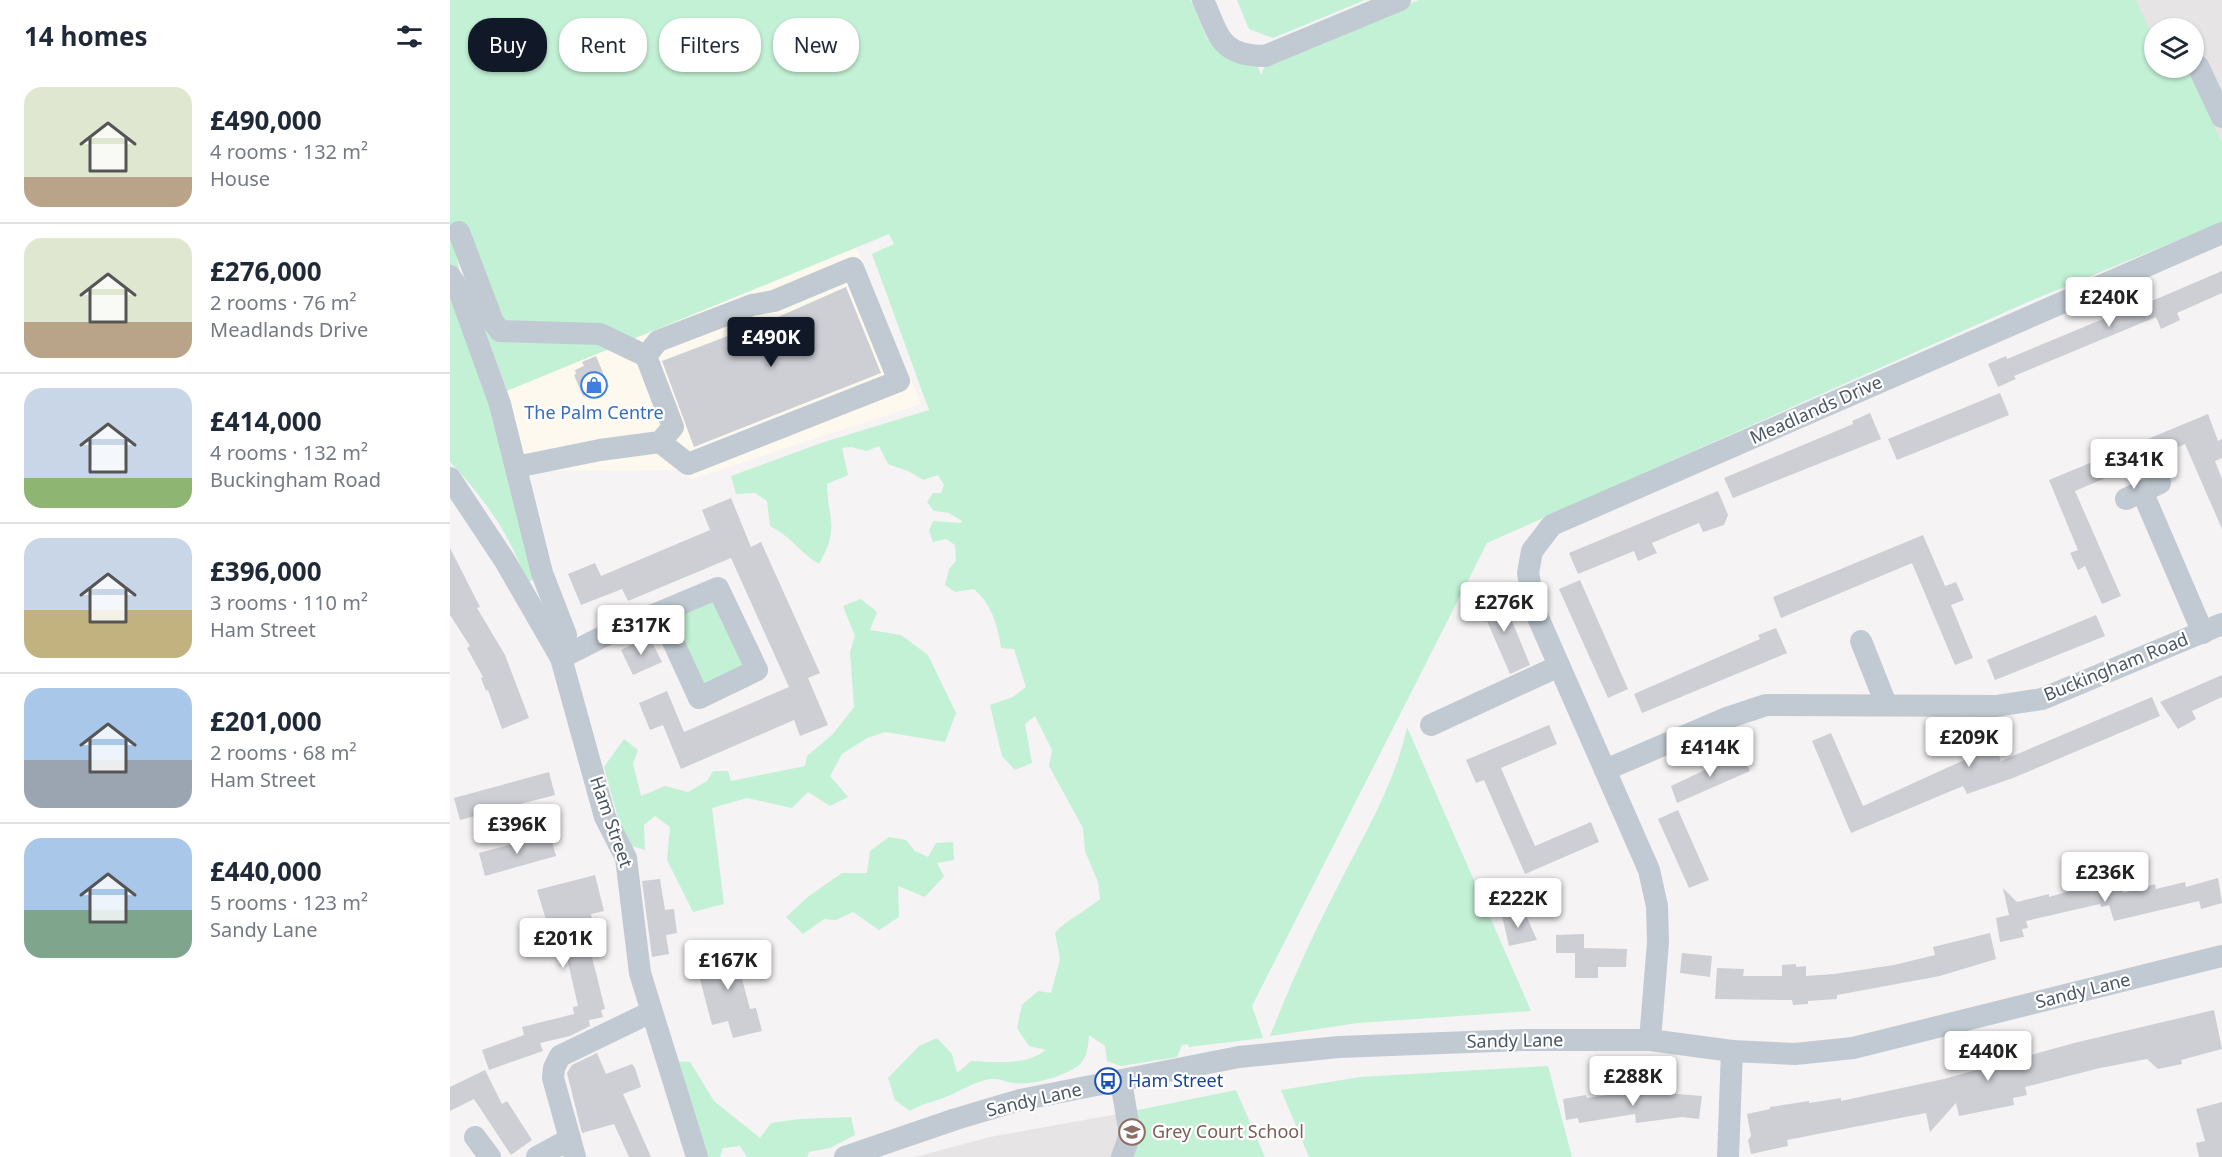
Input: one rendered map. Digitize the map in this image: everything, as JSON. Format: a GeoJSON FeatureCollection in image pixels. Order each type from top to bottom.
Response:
{"type":"FeatureCollection","features":[{"type":"Feature","properties":{"kind":"street"},"geometry":{"type":"LineString","coordinates":[[1203,0],[1221,41],[1234,52],[1247,56],[1265,56],[1400,0]]}},
{"type":"Feature","properties":{"kind":"street"},"geometry":{"type":"LineString","coordinates":[[2204,78],[2222,117]]}},
{"type":"Feature","properties":{"kind":"street"},"geometry":{"type":"LineString","coordinates":[[459,232],[493,322],[500,331],[600,334],[646,356],[673,427],[660,442],[600,450],[516,466]]}},
{"type":"Feature","properties":{"kind":"street","name":"Meadlands Drive"},"geometry":{"type":"LineString","coordinates":[[1650,1040],[1658,942],[1658,906],[1649,870],[1536,613],[1528,573],[1532,551],[1552,525],[2222,233]]}},
{"type":"Feature","properties":{"kind":"street"},"geometry":{"type":"LineString","coordinates":[[646,356],[658,341],[752,305],[774,301],[853,268],[899,381],[688,464],[660,442]]}},
{"type":"Feature","properties":{"kind":"street"},"geometry":{"type":"LineString","coordinates":[[450,276],[458,288],[500,405],[542,573],[566,634],[561,658]]}},
{"type":"Feature","properties":{"kind":"street","name":"Ham Street"},"geometry":{"type":"LineString","coordinates":[[450,478],[505,561],[561,658],[605,817],[626,858],[640,973],[697,1157]]}},
{"type":"Feature","properties":{"kind":"street","name":"Buckingham Road"},"geometry":{"type":"LineString","coordinates":[[1605,770],[1724,719],[1766,705],[1996,706],[2042,699],[2212,628],[2143,491]]}},
{"type":"Feature","properties":{"kind":"street"},"geometry":{"type":"LineString","coordinates":[[561,658],[606,634],[718,588],[757,670],[699,698],[660,613]]}},
{"type":"Feature","properties":{"kind":"street"},"geometry":{"type":"LineString","coordinates":[[1861,641],[1886,704]]}},
{"type":"Feature","properties":{"kind":"street"},"geometry":{"type":"LineString","coordinates":[[1431,725],[1559,666]]}},
{"type":"Feature","properties":{"kind":"street","name":"Sandy Lane"},"geometry":{"type":"LineString","coordinates":[[845,1157],[1020,1100],[1239,1057],[1339,1047],[1522,1040],[1650,1040],[1732,1050],[1795,1054],[1854,1048],[2222,956]]}},
{"type":"Feature","properties":{"kind":"street"},"geometry":{"type":"LineString","coordinates":[[537,1157],[572,1148],[553,1078],[554,1068],[560,1056],[651,1012]]}},
{"type":"Feature","properties":{"kind":"street"},"geometry":{"type":"LineString","coordinates":[[1728,1157],[1732,1050]]}},
{"type":"Feature","properties":{"kind":"street"},"geometry":{"type":"LineString","coordinates":[[1120,1082],[1130,1134],[1122,1157]]}},
{"type":"Feature","properties":{"kind":"street"},"geometry":{"type":"LineString","coordinates":[[476,1137],[490,1157]]}},
{"type":"Feature","properties":{"kind":"shaded area"},"geometry":{"type":"Polygon","coordinates":[[[2122,0],[2222,0],[2222,143],[2193,78],[2204,78],[2204,18],[2144,18],[2144,32],[2122,0]]]}},
{"type":"Feature","properties":{"kind":"shaded area","name":"The Palm Centre"},"geometry":{"type":"Polygon","coordinates":[[[855,244],[921,404],[692,479],[678,470],[525,471],[501,387],[855,244]]]}},
{"type":"Feature","properties":{"kind":"shaded area","name":"Grey Court School"},"geometry":{"type":"Polygon","coordinates":[[[1118,1114],[1260,1157],[915,1157],[990,1137],[1118,1114]]]}},
{"type":"Feature","properties":{"kind":"green space"},"geometry":{"type":"Polygon","coordinates":[[[450,0],[1191,0],[1207,39],[1257,64],[1261,75],[1266,63],[1419,0],[2136,0],[2144,18],[2144,78],[2193,78],[2222,143],[2222,222],[2028,302],[1487,543],[1252,1006],[1263,1038],[1189,1047],[1188,1044],[1182,1045],[1177,1057],[1121,1066],[1107,1061],[1105,1046],[1089,1035],[1084,1058],[1079,1065],[1066,1073],[1020,1084],[994,1079],[985,1080],[910,1111],[895,1100],[888,1078],[919,1046],[937,1038],[952,1054],[957,1073],[971,1061],[1020,1061],[1046,1050],[1029,1046],[1017,1028],[1022,1005],[1038,991],[1051,993],[1060,959],[1055,933],[1100,899],[1098,882],[1085,851],[1083,828],[1049,766],[1052,750],[1035,716],[1025,724],[1032,763],[1015,770],[1002,756],[990,705],[1013,697],[1026,687],[1014,649],[1001,648],[993,616],[985,601],[974,589],[955,592],[945,585],[949,569],[956,561],[955,545],[946,539],[933,542],[929,531],[933,521],[961,523],[962,521],[949,513],[934,511],[927,502],[933,493],[941,493],[944,485],[938,475],[923,480],[910,472],[888,464],[879,446],[867,451],[851,447],[842,448],[848,475],[827,484],[831,532],[819,564],[770,526],[767,501],[755,493],[736,494],[731,476],[824,442],[929,410],[872,254],[894,244],[889,234],[507,391],[455,247],[461,280],[450,272],[450,0]]]}},
{"type":"Feature","properties":{"kind":"green space"},"geometry":{"type":"Polygon","coordinates":[[[1237,0],[1365,0],[1273,38],[1249,29],[1237,0]]]}},
{"type":"Feature","properties":{"kind":"green space"},"geometry":{"type":"Polygon","coordinates":[[[450,295],[483,378],[537,577],[527,583],[505,533],[485,503],[450,462],[450,295]]]}},
{"type":"Feature","properties":{"kind":"green space"},"geometry":{"type":"Polygon","coordinates":[[[710,598],[717,604],[743,661],[740,671],[708,685],[701,682],[673,616],[710,598]]]}},
{"type":"Feature","properties":{"kind":"green space"},"geometry":{"type":"Polygon","coordinates":[[[861,599],[877,612],[870,630],[901,635],[928,655],[956,713],[945,742],[885,732],[867,738],[842,754],[830,776],[848,797],[830,806],[808,792],[792,808],[747,798],[712,808],[724,904],[693,912],[667,860],[670,827],[655,816],[644,825],[645,850],[625,844],[604,767],[624,739],[638,750],[633,764],[641,796],[665,786],[688,792],[707,781],[713,771],[728,771],[731,781],[805,766],[807,756],[833,734],[854,707],[850,652],[855,636],[843,606],[861,599]]]}},
{"type":"Feature","properties":{"kind":"green space"},"geometry":{"type":"Polygon","coordinates":[[[1407,727],[1531,1011],[1358,1023],[1270,1036],[1309,944],[1367,831],[1395,770],[1407,727]]]}},
{"type":"Feature","properties":{"kind":"green space"},"geometry":{"type":"Polygon","coordinates":[[[889,837],[906,840],[915,851],[928,857],[936,843],[953,842],[954,860],[937,863],[944,876],[925,897],[898,886],[899,917],[879,930],[853,912],[836,920],[824,919],[803,934],[786,917],[809,896],[842,873],[867,873],[870,851],[889,837]]]}},
{"type":"Feature","properties":{"kind":"green space"},"geometry":{"type":"Polygon","coordinates":[[[669,1061],[690,1062],[714,1101],[760,1138],[771,1123],[800,1119],[851,1117],[855,1135],[830,1148],[809,1152],[807,1157],[747,1157],[740,1146],[723,1148],[720,1157],[705,1157],[669,1061]]]}},
{"type":"Feature","properties":{"kind":"green space"},"geometry":{"type":"Polygon","coordinates":[[[1548,1066],[1572,1157],[1309,1157],[1281,1090],[1360,1077],[1548,1066]]]}},
{"type":"Feature","properties":{"kind":"green space"},"geometry":{"type":"Polygon","coordinates":[[[1236,1090],[1265,1157],[1125,1157],[1118,1114],[1236,1090]]]}},
{"type":"Feature","properties":{"kind":"building"},"geometry":{"type":"Polygon","coordinates":[[[2222,271],[2222,293],[2177,313],[2180,320],[2161,329],[2156,317],[2014,376],[2016,379],[1998,387],[1988,364],[2006,356],[2007,359],[2132,307],[2133,309],[2222,271]]]}},
{"type":"Feature","properties":{"kind":"building"},"geometry":{"type":"Polygon","coordinates":[[[846,287],[881,373],[694,447],[662,361],[778,317],[846,287]]]}},
{"type":"Feature","properties":{"kind":"building"},"geometry":{"type":"Polygon","coordinates":[[[596,356],[609,387],[583,396],[574,375],[575,370],[584,366],[582,362],[596,356]]]}},
{"type":"Feature","properties":{"kind":"building"},"geometry":{"type":"Polygon","coordinates":[[[2000,393],[2009,415],[1897,460],[1888,439],[2000,393]]]}},
{"type":"Feature","properties":{"kind":"building"},"geometry":{"type":"Polygon","coordinates":[[[1870,413],[1881,439],[1733,498],[1724,478],[1853,424],[1852,421],[1870,413]]]}},
{"type":"Feature","properties":{"kind":"building"},"geometry":{"type":"Polygon","coordinates":[[[2208,414],[2218,441],[2222,439],[2222,458],[2215,461],[2222,479],[2222,529],[2185,444],[2075,491],[2121,596],[2102,604],[2085,566],[2078,570],[2070,553],[2078,550],[2049,480],[2208,414]]]}},
{"type":"Feature","properties":{"kind":"building"},"geometry":{"type":"Polygon","coordinates":[[[1718,491],[1728,515],[1724,525],[1703,532],[1699,523],[1652,543],[1657,553],[1638,561],[1634,551],[1578,574],[1569,553],[1718,491]]]}},
{"type":"Feature","properties":{"kind":"building"},"geometry":{"type":"Polygon","coordinates":[[[731,498],[751,547],[761,542],[820,673],[808,678],[828,725],[800,736],[794,720],[681,769],[663,725],[650,730],[639,703],[667,691],[684,732],[789,687],[731,558],[628,601],[622,589],[581,605],[568,574],[595,563],[601,576],[710,530],[702,510],[731,498]]]}},
{"type":"Feature","properties":{"kind":"building"},"geometry":{"type":"Polygon","coordinates":[[[1923,535],[1945,586],[1956,582],[1964,600],[1951,605],[1973,658],[1955,665],[1912,563],[1781,618],[1773,597],[1923,535]]]}},
{"type":"Feature","properties":{"kind":"building"},"geometry":{"type":"Polygon","coordinates":[[[450,548],[480,607],[477,608],[505,655],[529,718],[502,729],[488,690],[486,691],[481,678],[483,677],[467,648],[470,646],[450,615],[450,548]]]}},
{"type":"Feature","properties":{"kind":"building"},"geometry":{"type":"Polygon","coordinates":[[[1580,580],[1628,689],[1608,698],[1559,589],[1580,580]]]}},
{"type":"Feature","properties":{"kind":"building"},"geometry":{"type":"Polygon","coordinates":[[[1501,594],[1530,665],[1510,674],[1487,621],[1484,622],[1476,605],[1501,594]]]}},
{"type":"Feature","properties":{"kind":"building"},"geometry":{"type":"Polygon","coordinates":[[[2096,615],[2105,636],[1995,680],[1987,660],[2096,615]]]}},
{"type":"Feature","properties":{"kind":"building"},"geometry":{"type":"Polygon","coordinates":[[[1776,628],[1787,653],[1642,713],[1634,694],[1760,639],[1758,635],[1776,628]]]}},
{"type":"Feature","properties":{"kind":"building"},"geometry":{"type":"Polygon","coordinates":[[[649,636],[662,662],[633,675],[621,650],[649,636]]]}},
{"type":"Feature","properties":{"kind":"building"},"geometry":{"type":"Polygon","coordinates":[[[2222,675],[2222,697],[2192,711],[2196,719],[2178,729],[2160,702],[2222,675]]]}},
{"type":"Feature","properties":{"kind":"building"},"geometry":{"type":"Polygon","coordinates":[[[2152,697],[2160,716],[2013,778],[1967,794],[1963,786],[1851,833],[1812,741],[1831,733],[1863,806],[1995,746],[2001,761],[2152,697]]]}},
{"type":"Feature","properties":{"kind":"building"},"geometry":{"type":"Polygon","coordinates":[[[1549,725],[1557,744],[1501,768],[1535,846],[1591,822],[1599,842],[1525,874],[1484,780],[1476,783],[1466,760],[1549,725]]]}},
{"type":"Feature","properties":{"kind":"building"},"geometry":{"type":"Polygon","coordinates":[[[1741,753],[1750,771],[1677,803],[1671,786],[1741,753]]]}},
{"type":"Feature","properties":{"kind":"building"},"geometry":{"type":"Polygon","coordinates":[[[549,772],[555,795],[460,820],[454,798],[549,772]]]}},
{"type":"Feature","properties":{"kind":"building"},"geometry":{"type":"Polygon","coordinates":[[[1678,810],[1709,880],[1689,888],[1658,819],[1678,810]]]}},
{"type":"Feature","properties":{"kind":"building"},"geometry":{"type":"Polygon","coordinates":[[[550,834],[556,856],[485,876],[479,853],[550,834]]]}},
{"type":"Feature","properties":{"kind":"building"},"geometry":{"type":"Polygon","coordinates":[[[595,875],[604,911],[591,914],[595,935],[587,937],[605,1009],[601,1010],[603,1017],[589,1020],[590,1026],[570,1036],[540,1043],[543,1051],[489,1070],[482,1050],[524,1035],[522,1027],[574,1014],[573,1007],[578,1006],[567,958],[561,959],[554,922],[547,923],[537,890],[595,875]]]}},
{"type":"Feature","properties":{"kind":"building"},"geometry":{"type":"Polygon","coordinates":[[[2118,877],[2123,893],[2155,884],[2156,889],[2185,882],[2186,887],[2218,878],[2222,903],[2201,909],[2199,901],[2114,921],[2109,905],[2101,907],[2100,904],[2026,921],[2028,928],[2022,929],[2024,937],[2000,942],[1996,918],[2009,915],[2003,888],[2017,902],[2049,894],[2049,897],[2118,877]]]}},
{"type":"Feature","properties":{"kind":"building"},"geometry":{"type":"Polygon","coordinates":[[[660,879],[665,910],[674,909],[677,933],[666,935],[669,954],[652,957],[642,881],[660,879]]]}},
{"type":"Feature","properties":{"kind":"building"},"geometry":{"type":"Polygon","coordinates":[[[1524,911],[1537,940],[1509,946],[1502,916],[1524,911]]]}},
{"type":"Feature","properties":{"kind":"building"},"geometry":{"type":"Polygon","coordinates":[[[1990,933],[1996,959],[1940,976],[1837,995],[1837,999],[1808,1001],[1808,1004],[1793,1005],[1792,1000],[1715,999],[1717,968],[1744,969],[1743,976],[1782,976],[1782,965],[1796,964],[1796,967],[1806,966],[1806,976],[1834,974],[1894,965],[1935,955],[1933,947],[1990,933]]]}},
{"type":"Feature","properties":{"kind":"building"},"geometry":{"type":"Polygon","coordinates":[[[1584,934],[1584,948],[1627,949],[1626,967],[1598,967],[1598,978],[1575,978],[1575,953],[1556,953],[1556,935],[1584,934]]]}},
{"type":"Feature","properties":{"kind":"building"},"geometry":{"type":"Polygon","coordinates":[[[730,945],[733,956],[743,953],[749,977],[742,979],[750,1009],[756,1008],[762,1031],[733,1038],[728,1021],[712,1025],[696,964],[706,961],[704,952],[730,945]]]}},
{"type":"Feature","properties":{"kind":"building"},"geometry":{"type":"Polygon","coordinates":[[[1682,953],[1712,956],[1710,977],[1680,973],[1682,953]]]}},
{"type":"Feature","properties":{"kind":"building"},"geometry":{"type":"Polygon","coordinates":[[[2214,1010],[2222,1049],[2181,1060],[2182,1064],[2158,1069],[2147,1059],[2100,1068],[2025,1087],[2027,1095],[2013,1098],[2014,1105],[1959,1116],[1956,1103],[1930,1132],[1926,1113],[1787,1140],[1788,1146],[1751,1154],[1747,1114],[1770,1109],[1770,1107],[1809,1101],[1809,1103],[1841,1098],[1841,1101],[1944,1079],[2074,1043],[2214,1010]]]}},
{"type":"Feature","properties":{"kind":"building"},"geometry":{"type":"Polygon","coordinates":[[[597,1053],[606,1074],[632,1064],[635,1068],[641,1087],[623,1094],[651,1157],[629,1157],[614,1124],[582,1133],[567,1073],[572,1065],[597,1053]]]}},
{"type":"Feature","properties":{"kind":"building"},"geometry":{"type":"Polygon","coordinates":[[[485,1070],[502,1104],[507,1101],[532,1140],[511,1155],[474,1099],[450,1111],[450,1087],[485,1070]]]}},
{"type":"Feature","properties":{"kind":"building"},"geometry":{"type":"Polygon","coordinates":[[[1652,1089],[1652,1092],[1702,1096],[1699,1119],[1682,1117],[1636,1123],[1635,1114],[1579,1123],[1578,1118],[1566,1120],[1563,1099],[1652,1089]]]}},
{"type":"Feature","properties":{"kind":"building"},"geometry":{"type":"Polygon","coordinates":[[[2222,1102],[2222,1157],[2199,1157],[2196,1143],[2205,1141],[2196,1109],[2222,1102]]]}},
{"type":"Feature","properties":{"kind":"place","name":"The Palm Centre"},"geometry":{"type":"Point","coordinates":[594,385]}},
{"type":"Feature","properties":{"kind":"place","name":"Ham Street"},"geometry":{"type":"Point","coordinates":[1108,1081]}},
{"type":"Feature","properties":{"kind":"place","name":"Grey Court School"},"geometry":{"type":"Point","coordinates":[1132,1132]}}]}
